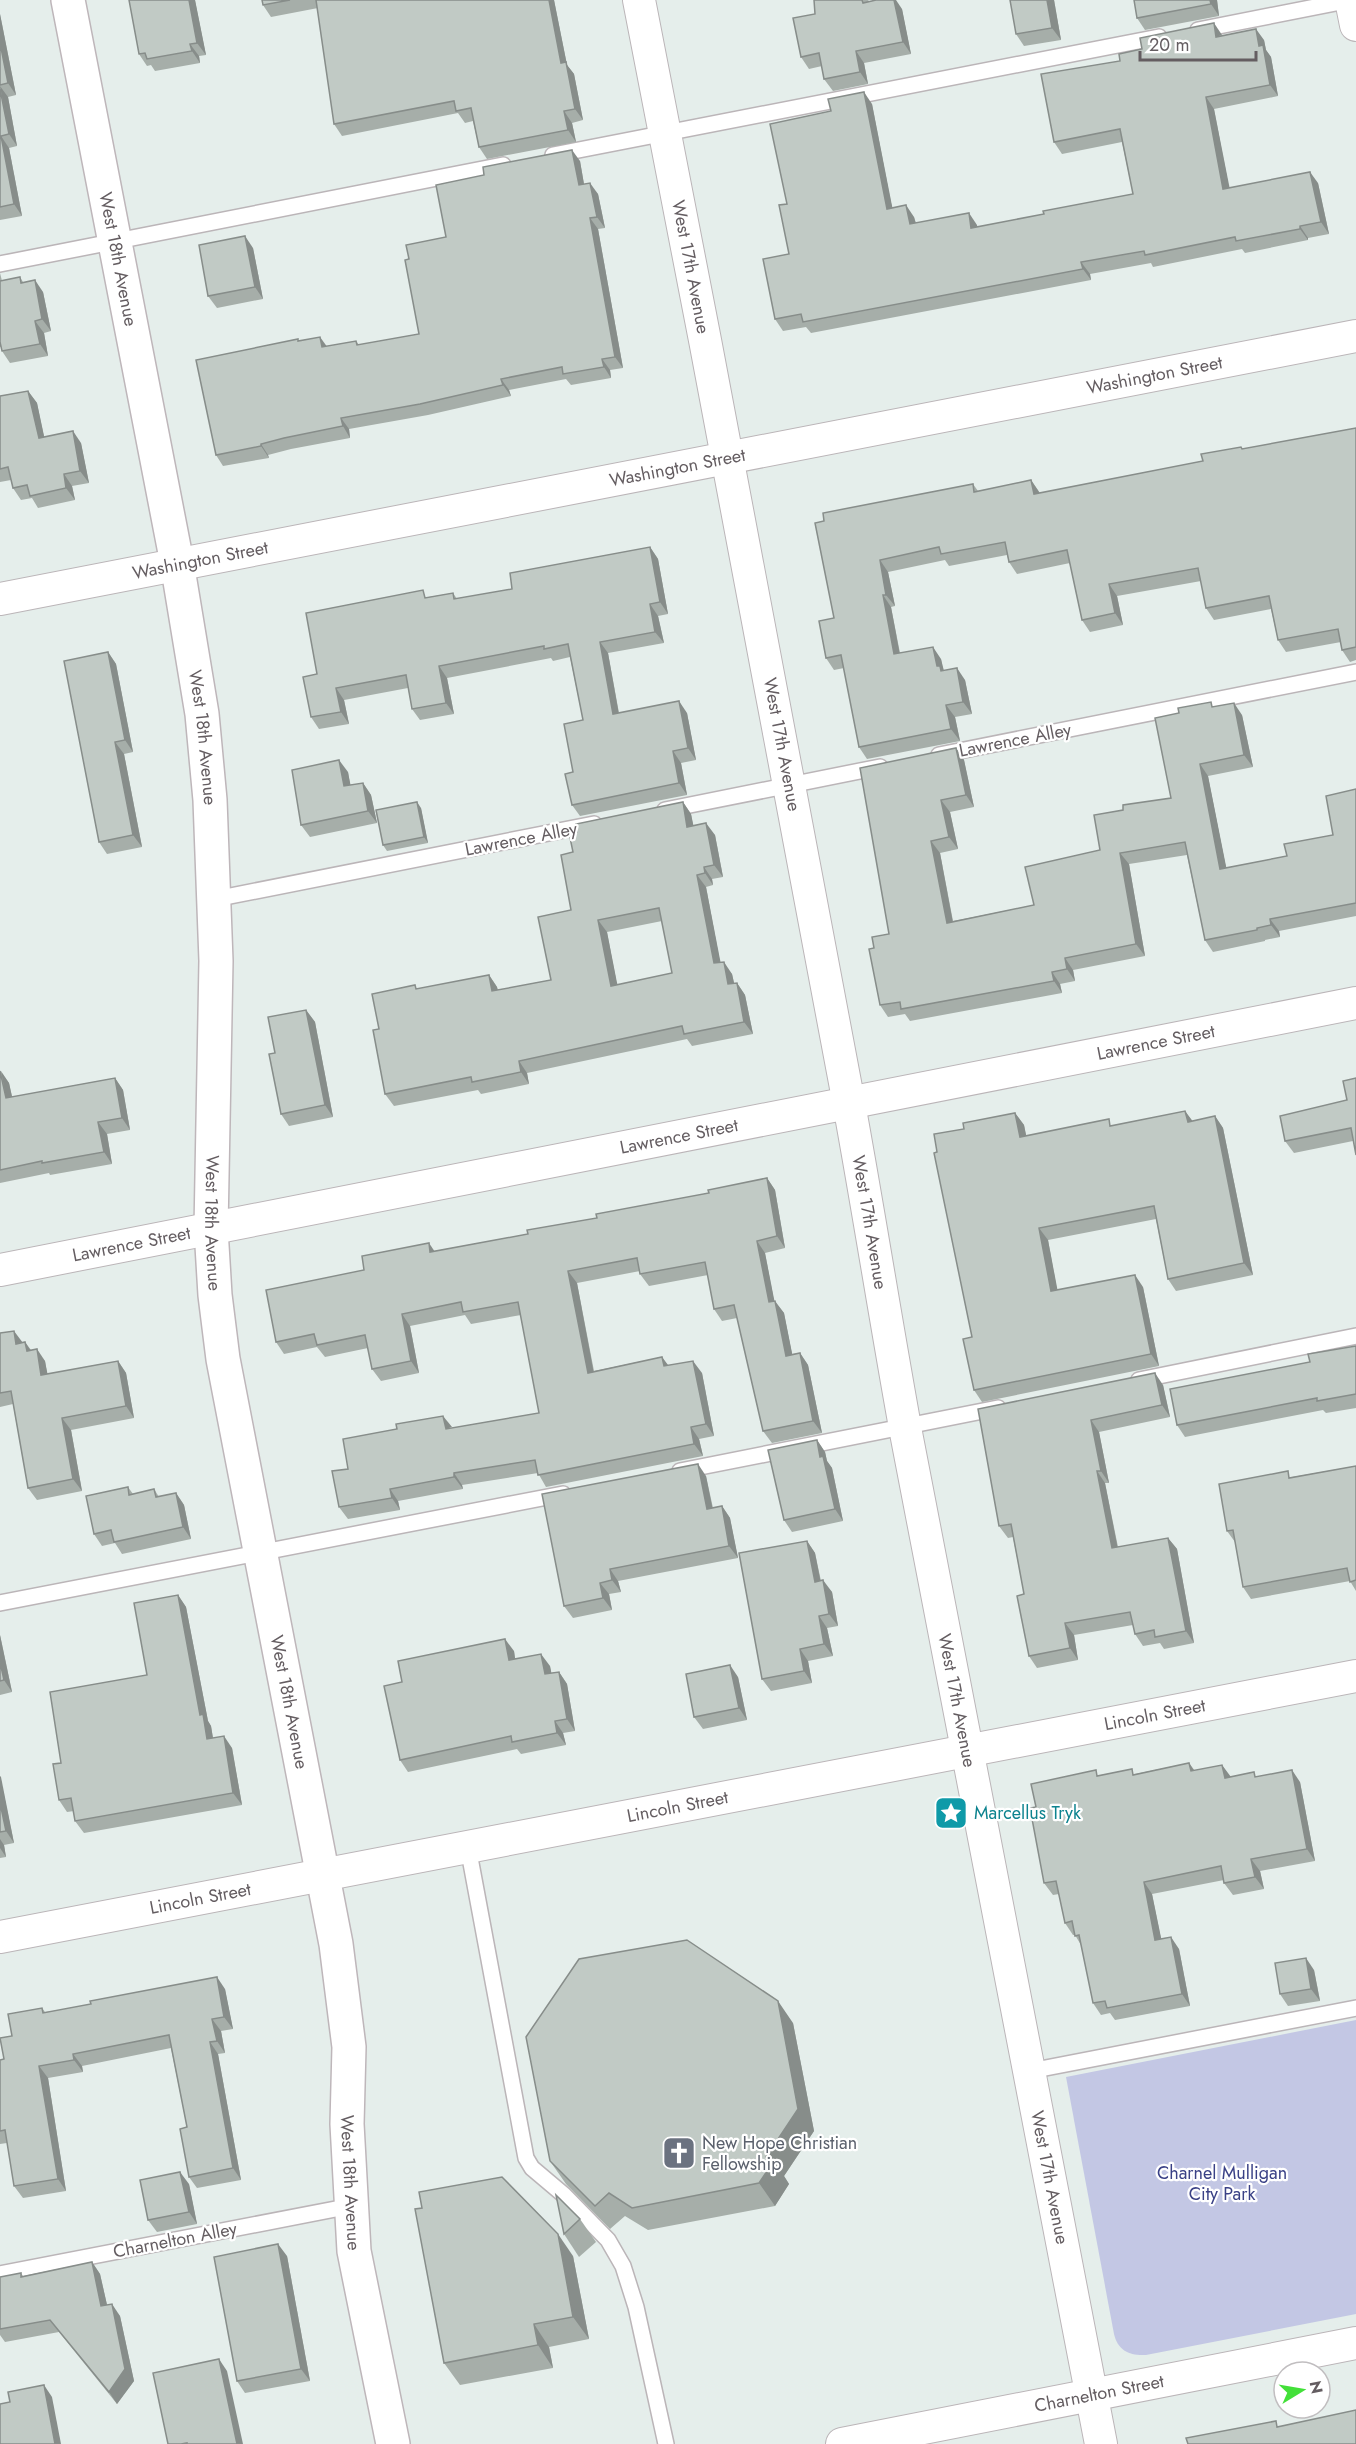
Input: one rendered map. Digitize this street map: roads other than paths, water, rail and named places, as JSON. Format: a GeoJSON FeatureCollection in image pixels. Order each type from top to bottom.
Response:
{"type":"FeatureCollection","features":[{"type":"Feature","properties":{"kind":"main road","name":"West 18th Avenue"},"geometry":{"type":"LineString","coordinates":[[68,0],[177,563],[202,714],[210,800],[215,899],[211,1229],[215,1295],[223,1359],[262,1553],[344,1991],[349,2047],[347,2124],[354,2251],[393,2444]]}},
{"type":"Feature","properties":{"kind":"street","name":"West 17th Avenue"},"geometry":{"type":"LineString","coordinates":[[639,0],[790,785],[849,1102],[905,1427],[966,1751],[1101,2444]]}},
{"type":"Feature","properties":{"kind":"street"},"geometry":{"type":"LineString","coordinates":[[1351,0],[1356,25]]}},
{"type":"Feature","properties":{"kind":"street","name":"Washington Street"},"geometry":{"type":"LineString","coordinates":[[0,599],[1356,336]]}},
{"type":"Feature","properties":{"kind":"street","name":"Lawrence Street"},"geometry":{"type":"LineString","coordinates":[[0,1269],[1356,1003]]}},
{"type":"Feature","properties":{"kind":"street","name":"Lincoln Street"},"geometry":{"type":"LineString","coordinates":[[0,1937],[1356,1676]]}},
{"type":"Feature","properties":{"kind":"street","name":"Charnelton Street"},"geometry":{"type":"LineString","coordinates":[[842,2444],[1356,2343]]}},
{"type":"Feature","properties":{"kind":"lane"},"geometry":{"type":"LineString","coordinates":[[536,158],[1351,0]]}},
{"type":"Feature","properties":{"kind":"lane"},"geometry":{"type":"LineString","coordinates":[[0,264],[513,163]]}},
{"type":"Feature","properties":{"kind":"lane","name":"Lawrence Alley"},"geometry":{"type":"LineString","coordinates":[[928,758],[1356,672]]}},
{"type":"Feature","properties":{"kind":"lane"},"geometry":{"type":"LineString","coordinates":[[649,813],[894,764]]}},
{"type":"Feature","properties":{"kind":"lane","name":"Lawrence Alley"},"geometry":{"type":"LineString","coordinates":[[215,899],[614,820]]}},
{"type":"Feature","properties":{"kind":"lane"},"geometry":{"type":"LineString","coordinates":[[1125,1383],[1356,1336]]}},
{"type":"Feature","properties":{"kind":"lane"},"geometry":{"type":"LineString","coordinates":[[660,1475],[1009,1406]]}},
{"type":"Feature","properties":{"kind":"lane"},"geometry":{"type":"LineString","coordinates":[[0,1603],[578,1491]]}},
{"type":"Feature","properties":{"kind":"lane"},"geometry":{"type":"LineString","coordinates":[[468,1847],[526,2158],[532,2168],[564,2195],[608,2241],[623,2266],[636,2307],[666,2444]]}},
{"type":"Feature","properties":{"kind":"lane"},"geometry":{"type":"LineString","coordinates":[[1030,2071],[1356,2008]]}},
{"type":"Feature","properties":{"kind":"lane","name":"Charnelton Alley"},"geometry":{"type":"LineString","coordinates":[[0,2274],[351,2206]]}},
{"type":"Feature","properties":{"kind":"place","name":"Marcellus Tryk"},"geometry":{"type":"Point","coordinates":[951,1813]}},
{"type":"Feature","properties":{"kind":"place","name":"New Hope Christian Fellowship"},"geometry":{"type":"Point","coordinates":[679,2153]}},
{"type":"Feature","properties":{"kind":"park label","name":"Charnel Mulligan City Park"},"geometry":{"type":"Point","coordinates":[1222,2183]}}]}
